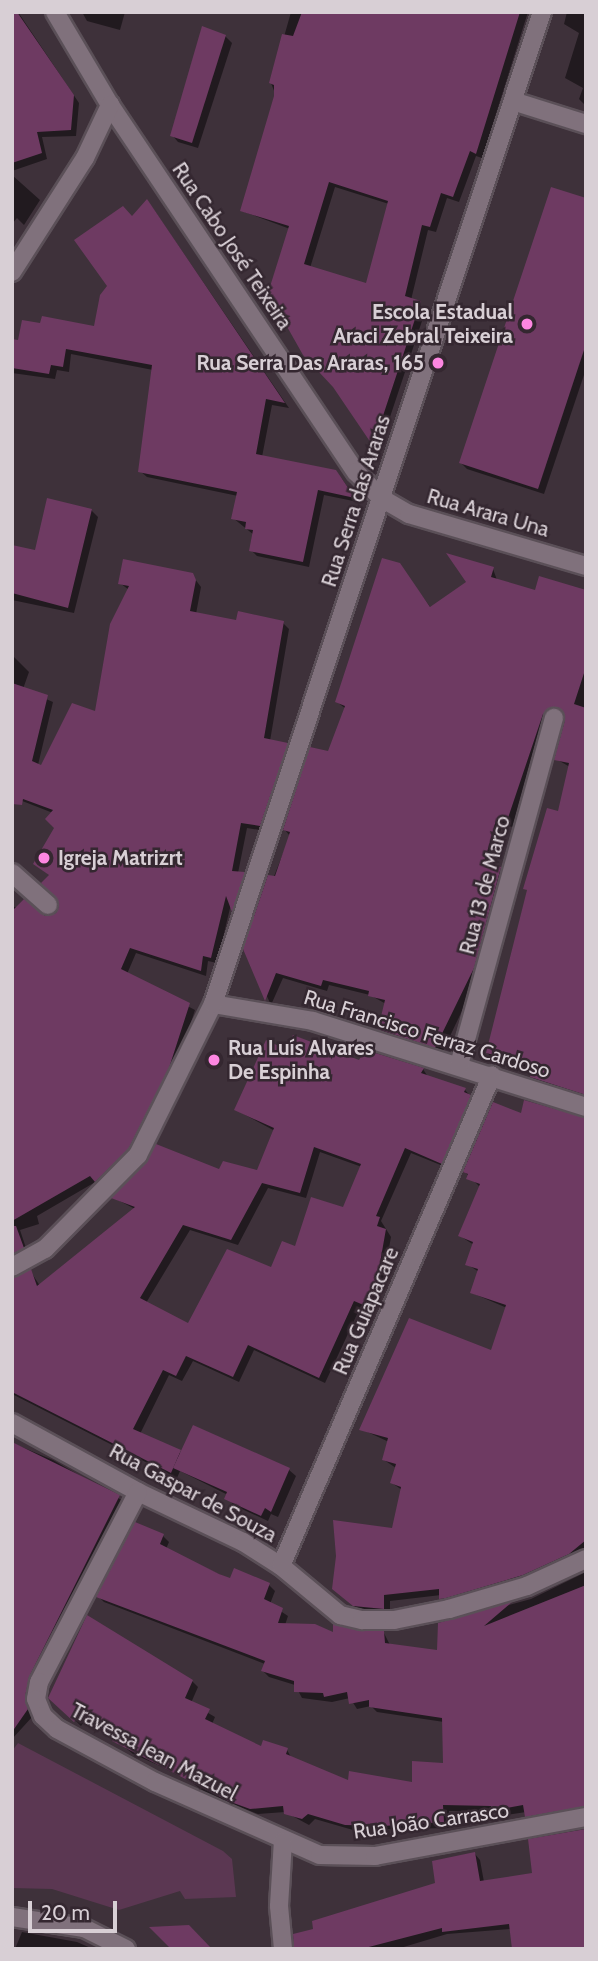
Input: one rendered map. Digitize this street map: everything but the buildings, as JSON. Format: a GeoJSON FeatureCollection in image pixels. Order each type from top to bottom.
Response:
{"type":"FeatureCollection","features":[{"type":"Feature","properties":{"kind":"street","name":"Rua Cabo José Teixeira"},"geometry":{"type":"LineString","coordinates":[[55,12],[110,105],[356,472],[381,498]]}},
{"type":"Feature","properties":{"kind":"street","name":"Rua Serra das Araras"},"geometry":{"type":"LineString","coordinates":[[12,1267],[45,1249],[138,1155],[212,1004],[542,12]]}},
{"type":"Feature","properties":{"kind":"street"},"geometry":{"type":"LineString","coordinates":[[513,100],[586,124]]}},
{"type":"Feature","properties":{"kind":"street"},"geometry":{"type":"LineString","coordinates":[[12,272],[85,158],[110,105]]}},
{"type":"Feature","properties":{"kind":"street","name":"Rua Arara Una"},"geometry":{"type":"LineString","coordinates":[[381,498],[409,514],[586,566]]}},
{"type":"Feature","properties":{"kind":"street","name":"Rua 13 de Marco"},"geometry":{"type":"LineString","coordinates":[[458,1065],[554,718]]}},
{"type":"Feature","properties":{"kind":"street"},"geometry":{"type":"LineString","coordinates":[[12,873],[48,905]]}},
{"type":"Feature","properties":{"kind":"street","name":"Rua Francisco Ferraz Cardoso"},"geometry":{"type":"LineString","coordinates":[[212,1004],[313,1021],[492,1075],[586,1107]]}},
{"type":"Feature","properties":{"kind":"street","name":"Rua Guiapacare"},"geometry":{"type":"LineString","coordinates":[[281,1566],[492,1075]]}},
{"type":"Feature","properties":{"kind":"street","name":"Rua Gaspar de Souza"},"geometry":{"type":"LineString","coordinates":[[12,1423],[138,1492],[243,1542],[281,1566],[341,1615],[394,1620],[527,1586],[586,1559]]}},
{"type":"Feature","properties":{"kind":"street","name":"Travessa Jean Mazuel"},"geometry":{"type":"LineString","coordinates":[[138,1492],[39,1682],[36,1699],[43,1716],[57,1729],[155,1782],[283,1841]]}},
{"type":"Feature","properties":{"kind":"street","name":"Rua João Carrasco"},"geometry":{"type":"LineString","coordinates":[[283,1841],[320,1856],[374,1856],[586,1816]]}},
{"type":"Feature","properties":{"kind":"street"},"geometry":{"type":"LineString","coordinates":[[283,1841],[279,1906],[283,1949]]}},
{"type":"Feature","properties":{"kind":"street"},"geometry":{"type":"LineString","coordinates":[[12,1917],[83,1927],[126,1949]]}},
{"type":"Feature","properties":{"kind":"shaded area"},"geometry":{"type":"Polygon","coordinates":[[[18,1743],[223,1851],[232,1859],[236,1897],[185,1899],[180,1891],[119,1910],[52,1889],[12,1888],[12,1751],[18,1743]]]}},
{"type":"Feature","properties":{"kind":"place","name":"Escola Estadual Araci Zebral Teixeira"},"geometry":{"type":"Point","coordinates":[527,324]}},
{"type":"Feature","properties":{"kind":"place","name":"Rua Serra Das Araras, 165"},"geometry":{"type":"Point","coordinates":[438,363]}},
{"type":"Feature","properties":{"kind":"place","name":"Igreja Matrizrt"},"geometry":{"type":"Point","coordinates":[44,858]}},
{"type":"Feature","properties":{"kind":"place","name":"Rua Luís Alvares De Espinha"},"geometry":{"type":"Point","coordinates":[214,1060]}}]}
